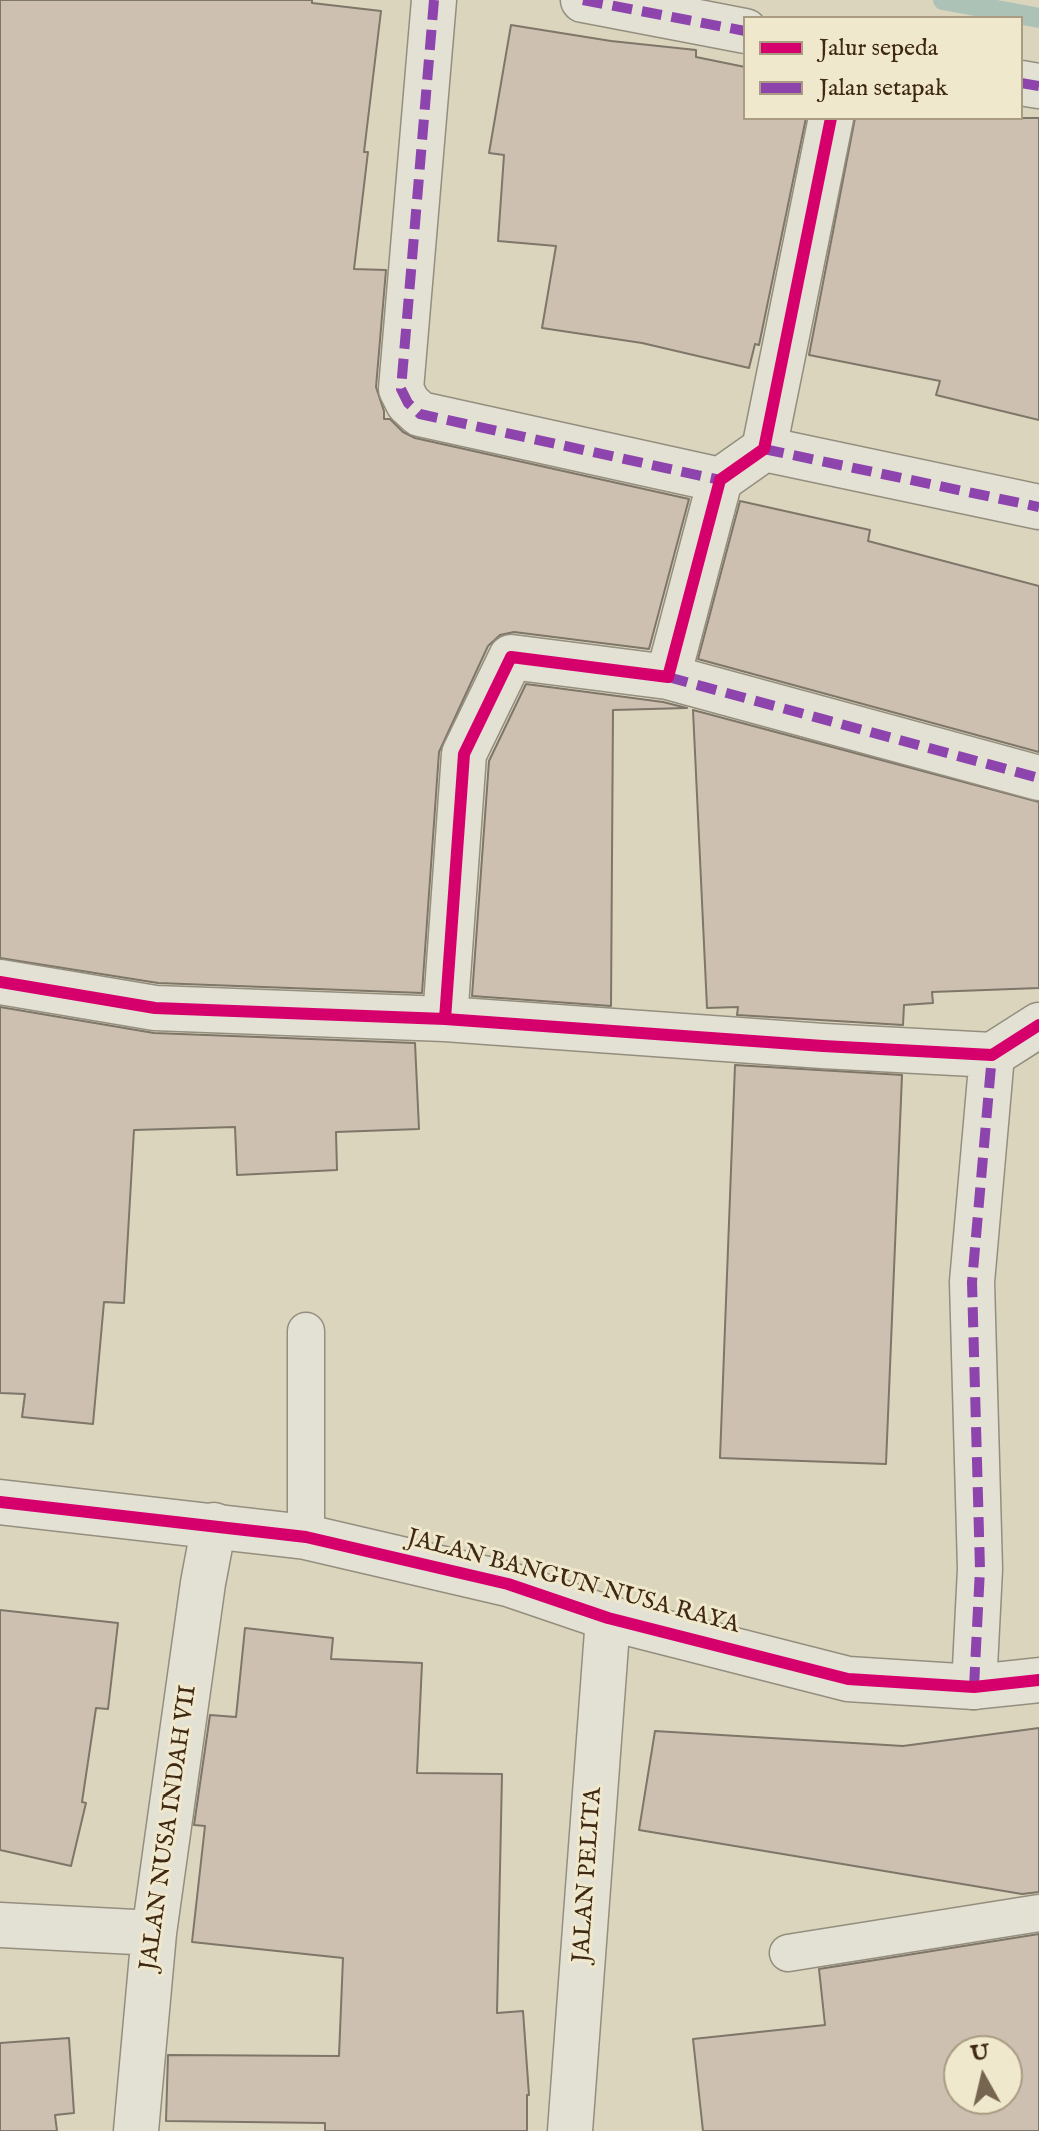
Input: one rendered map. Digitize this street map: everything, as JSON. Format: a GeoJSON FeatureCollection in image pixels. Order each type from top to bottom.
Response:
{"type":"FeatureCollection","features":[{"type":"Feature","properties":{"kind":"street"},"geometry":{"type":"LineString","coordinates":[[434,0],[401,389],[408,403],[420,414],[720,480]]}},
{"type":"Feature","properties":{"kind":"street"},"geometry":{"type":"LineString","coordinates":[[583,0],[743,31]]}},
{"type":"Feature","properties":{"kind":"street"},"geometry":{"type":"LineString","coordinates":[[668,677],[720,480],[764,449],[831,120]]}},
{"type":"Feature","properties":{"kind":"street"},"geometry":{"type":"LineString","coordinates":[[764,449],[1039,507]]}},
{"type":"Feature","properties":{"kind":"street"},"geometry":{"type":"LineString","coordinates":[[445,1019],[464,754],[511,657],[668,677],[1039,778]]}},
{"type":"Feature","properties":{"kind":"street"},"geometry":{"type":"LineString","coordinates":[[0,982],[155,1008],[445,1019],[992,1055],[1039,1025]]}},
{"type":"Feature","properties":{"kind":"street"},"geometry":{"type":"LineString","coordinates":[[974,1687],[980,1569],[972,1282],[992,1055]]}},
{"type":"Feature","properties":{"kind":"street","name":"JALAN BANGUN NUSA RAYA"},"geometry":{"type":"LineString","coordinates":[[0,1502],[306,1537],[508,1584],[608,1618],[848,1679],[974,1687],[1039,1680]]}},
{"type":"Feature","properties":{"kind":"street","name":"JALAN NUSA INDAH VII"},"geometry":{"type":"LineString","coordinates":[[136,2131],[154,1933],[203,1583],[214,1525]]}},
{"type":"Feature","properties":{"kind":"street","name":"JALAN PELITA"},"geometry":{"type":"LineString","coordinates":[[570,2131],[608,1618]]}},
{"type":"Feature","properties":{"kind":"street"},"geometry":{"type":"LineString","coordinates":[[0,1925],[154,1933]]}},
{"type":"Feature","properties":{"kind":"lane"},"geometry":{"type":"LineString","coordinates":[[306,1331],[306,1537]]}},
{"type":"Feature","properties":{"kind":"lane"},"geometry":{"type":"LineString","coordinates":[[788,1953],[1039,1913]]}},
{"type":"Feature","properties":{"kind":"building"},"geometry":{"type":"Polygon","coordinates":[[[0,0],[312,0],[312,3],[381,11],[354,269],[386,270],[376,387],[384,419],[390,419],[403,432],[415,438],[689,499],[649,649],[514,632],[500,635],[488,646],[439,752],[422,993],[158,983],[0,958],[0,0]]]}},
{"type":"Feature","properties":{"kind":"building"},"geometry":{"type":"Polygon","coordinates":[[[511,25],[611,41],[696,50],[696,57],[743,67],[743,120],[806,120],[759,345],[755,344],[749,368],[642,343],[542,328],[556,246],[498,241],[504,155],[489,153],[511,25]]]}},
{"type":"Feature","properties":{"kind":"building"},"geometry":{"type":"Polygon","coordinates":[[[1039,118],[1039,420],[936,395],[940,381],[809,355],[855,120],[1039,118]]]}},
{"type":"Feature","properties":{"kind":"building"},"geometry":{"type":"Polygon","coordinates":[[[740,501],[870,530],[868,541],[1039,586],[1039,752],[698,659],[740,501]]]}},
{"type":"Feature","properties":{"kind":"building"},"geometry":{"type":"Polygon","coordinates":[[[526,684],[687,708],[613,710],[611,1006],[472,996],[489,761],[526,684]]]}},
{"type":"Feature","properties":{"kind":"building"},"geometry":{"type":"Polygon","coordinates":[[[693,710],[1039,802],[1039,988],[932,992],[933,1003],[904,1005],[903,1025],[737,1015],[738,1007],[707,1008],[693,710]]]}},
{"type":"Feature","properties":{"kind":"building"},"geometry":{"type":"Polygon","coordinates":[[[0,1007],[154,1033],[415,1043],[419,1129],[336,1132],[337,1170],[237,1175],[235,1127],[134,1130],[124,1303],[104,1302],[93,1424],[22,1417],[25,1394],[0,1393],[0,1007]]]}},
{"type":"Feature","properties":{"kind":"building"},"geometry":{"type":"Polygon","coordinates":[[[735,1065],[902,1075],[886,1464],[720,1458],[735,1065]]]}},
{"type":"Feature","properties":{"kind":"building"},"geometry":{"type":"Polygon","coordinates":[[[0,1610],[118,1623],[108,1709],[96,1708],[82,1802],[86,1803],[71,1866],[0,1850],[0,1610]]]}},
{"type":"Feature","properties":{"kind":"building"},"geometry":{"type":"Polygon","coordinates":[[[245,1628],[333,1638],[331,1659],[422,1663],[417,1773],[502,1774],[497,2013],[523,2011],[529,2095],[527,2131],[325,2131],[325,2123],[166,2121],[168,2055],[339,2056],[343,1958],[192,1942],[205,1826],[194,1825],[210,1715],[236,1717],[245,1628]]]}},
{"type":"Feature","properties":{"kind":"building"},"geometry":{"type":"Polygon","coordinates":[[[1039,1728],[1039,1892],[1022,1894],[639,1830],[655,1731],[903,1746],[1039,1728]]]}},
{"type":"Feature","properties":{"kind":"building"},"geometry":{"type":"Polygon","coordinates":[[[1039,1934],[1039,2131],[703,2131],[693,2039],[825,2025],[819,1969],[1039,1934]]]}},
{"type":"Feature","properties":{"kind":"building"},"geometry":{"type":"Polygon","coordinates":[[[69,2038],[74,2113],[55,2115],[57,2131],[0,2131],[0,2043],[69,2038]]]}},
{"type":"Feature","properties":{"kind":"waterway"},"geometry":{"type":"LineString","coordinates":[[943,0],[1039,18]]}},
{"type":"Feature","properties":{"kind":"marked path"},"geometry":{"type":"LineString","coordinates":[[434,0],[401,389],[408,403],[420,414],[720,480]]}},
{"type":"Feature","properties":{"kind":"marked path"},"geometry":{"type":"LineString","coordinates":[[583,0],[743,31]]}},
{"type":"Feature","properties":{"kind":"marked path"},"geometry":{"type":"LineString","coordinates":[[1023,83],[1039,86]]}},
{"type":"Feature","properties":{"kind":"marked path"},"geometry":{"type":"LineString","coordinates":[[764,449],[1039,507]]}},
{"type":"Feature","properties":{"kind":"marked path"},"geometry":{"type":"LineString","coordinates":[[668,677],[1039,778]]}},
{"type":"Feature","properties":{"kind":"marked path"},"geometry":{"type":"LineString","coordinates":[[974,1687],[980,1569],[972,1282],[992,1055]]}},
{"type":"Feature","properties":{"kind":"cycle path"},"geometry":{"type":"LineString","coordinates":[[445,1019],[464,754],[511,657],[668,677],[720,480],[764,449],[831,120]]}},
{"type":"Feature","properties":{"kind":"cycle path"},"geometry":{"type":"LineString","coordinates":[[0,982],[155,1008],[445,1019],[992,1055],[1039,1025]]}},
{"type":"Feature","properties":{"kind":"cycle path"},"geometry":{"type":"LineString","coordinates":[[0,1502],[306,1537],[508,1584],[608,1618],[848,1679],[974,1687],[1039,1680]]}}]}
